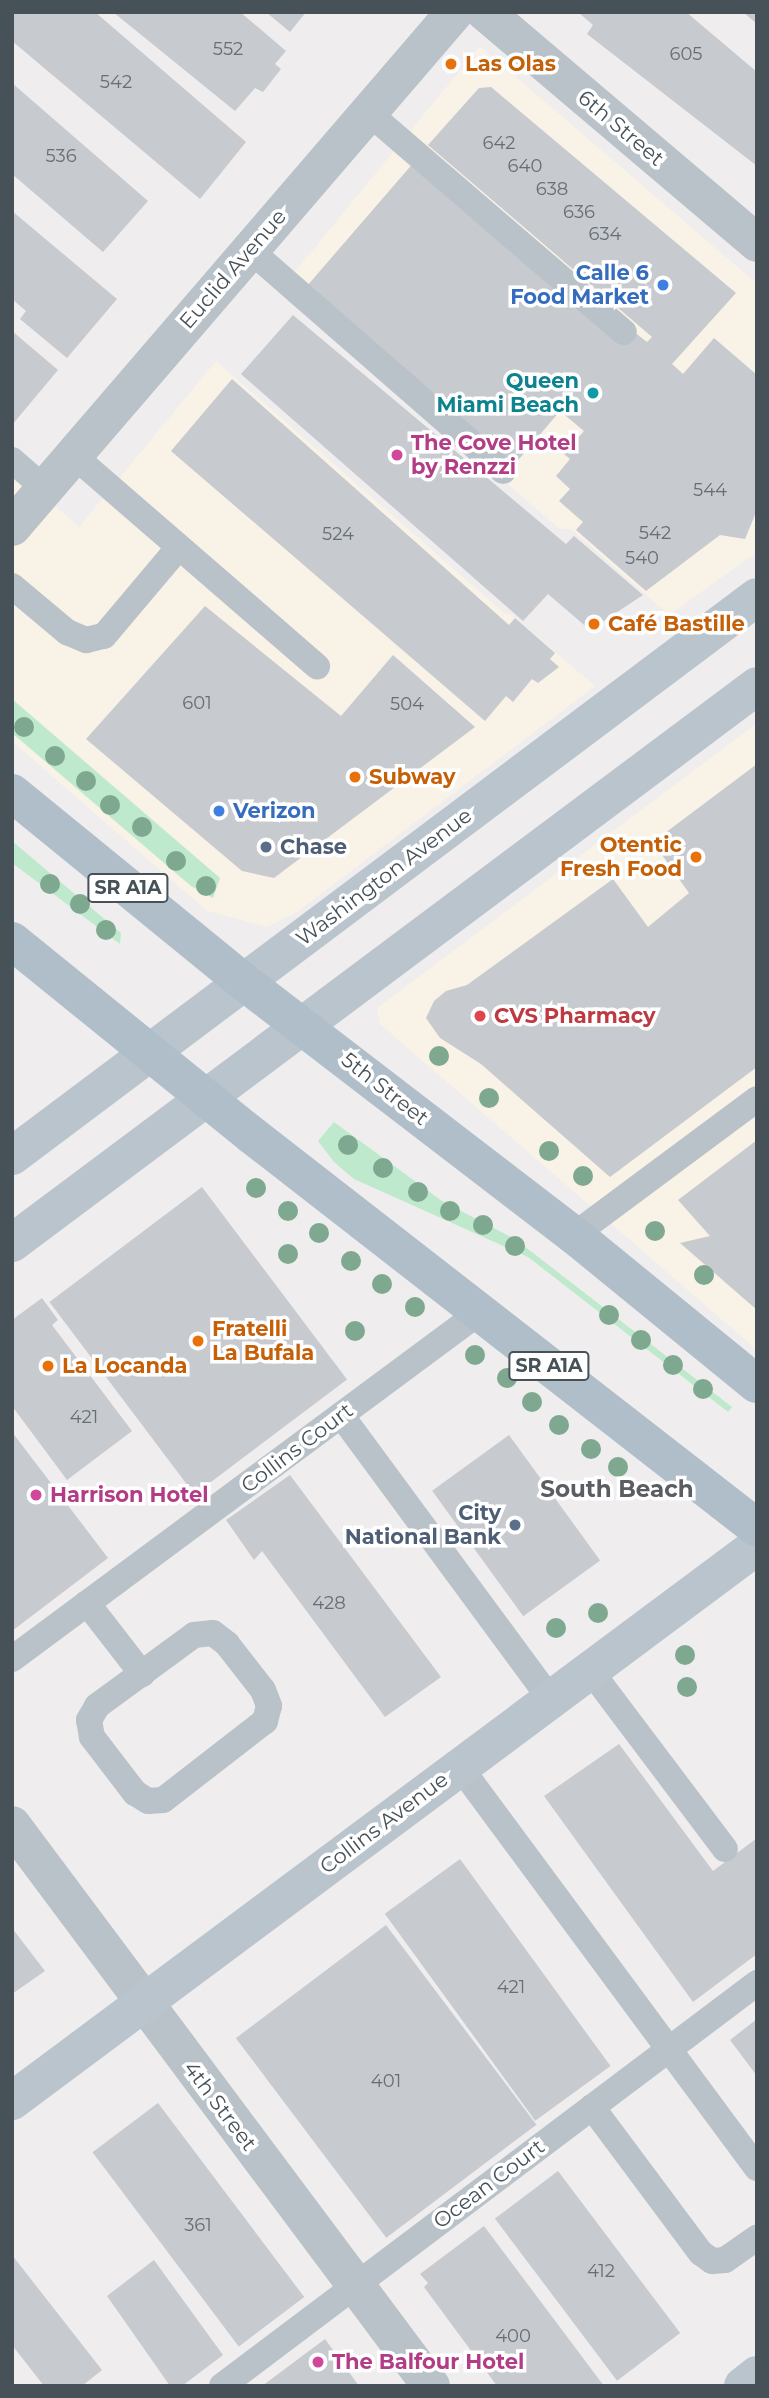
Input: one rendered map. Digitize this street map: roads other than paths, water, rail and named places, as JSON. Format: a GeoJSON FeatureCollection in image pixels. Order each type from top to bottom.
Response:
{"type":"FeatureCollection","features":[{"type":"Feature","properties":{"kind":"main road","name":"Washington Avenue"},"geometry":{"type":"LineString","coordinates":[[12,1156],[757,597]]}},
{"type":"Feature","properties":{"kind":"main road"},"geometry":{"type":"LineString","coordinates":[[12,1242],[305,1028],[757,686]]}},
{"type":"Feature","properties":{"kind":"main road","name":"5th Street"},"geometry":{"type":"LineString","coordinates":[[12,793],[244,982],[574,1235],[757,1384]]}},
{"type":"Feature","properties":{"kind":"main road","name":"SR A1A"},"geometry":{"type":"LineString","coordinates":[[12,941],[207,1098],[757,1528]]}},
{"type":"Feature","properties":{"kind":"main road","name":"Collins Avenue"},"geometry":{"type":"LineString","coordinates":[[12,2101],[757,1546]]}},
{"type":"Feature","properties":{"kind":"main road"},"geometry":{"type":"LineString","coordinates":[[743,2386],[757,2375]]}},
{"type":"Feature","properties":{"kind":"street","name":"Euclid Avenue"},"geometry":{"type":"LineString","coordinates":[[12,527],[455,12]]}},
{"type":"Feature","properties":{"kind":"street","name":"6th Street"},"geometry":{"type":"LineString","coordinates":[[485,12],[753,231]]}},
{"type":"Feature","properties":{"kind":"street","name":"4th Street"},"geometry":{"type":"LineString","coordinates":[[12,1825],[431,2386]]}},
{"type":"Feature","properties":{"kind":"lane"},"geometry":{"type":"LineString","coordinates":[[369,113],[624,332]]}},
{"type":"Feature","properties":{"kind":"lane"},"geometry":{"type":"LineString","coordinates":[[250,250],[503,471]]}},
{"type":"Feature","properties":{"kind":"lane"},"geometry":{"type":"LineString","coordinates":[[73,455],[317,666]]}},
{"type":"Feature","properties":{"kind":"lane"},"geometry":{"type":"LineString","coordinates":[[12,460],[45,489]]}},
{"type":"Feature","properties":{"kind":"lane"},"geometry":{"type":"LineString","coordinates":[[12,586],[67,632],[86,640],[104,636],[179,547]]}},
{"type":"Feature","properties":{"kind":"lane"},"geometry":{"type":"LineString","coordinates":[[574,1235],[757,1099]]}},
{"type":"Feature","properties":{"kind":"lane","name":"Collins Court"},"geometry":{"type":"LineString","coordinates":[[12,1659],[480,1312]]}},
{"type":"Feature","properties":{"kind":"lane"},"geometry":{"type":"LineString","coordinates":[[341,1415],[551,1700]]}},
{"type":"Feature","properties":{"kind":"lane"},"geometry":{"type":"LineString","coordinates":[[87,1603],[142,1674]]}},
{"type":"Feature","properties":{"kind":"lane"},"geometry":{"type":"LineString","coordinates":[[212,1633],[227,1644],[263,1690],[269,1706],[265,1721],[163,1800],[148,1801],[135,1793],[92,1737],[89,1720],[97,1706],[142,1674],[194,1635],[212,1633]]}},
{"type":"Feature","properties":{"kind":"lane"},"geometry":{"type":"LineString","coordinates":[[590,1670],[725,1849]]}},
{"type":"Feature","properties":{"kind":"lane"},"geometry":{"type":"LineString","coordinates":[[460,1767],[757,2168]]}},
{"type":"Feature","properties":{"kind":"lane","name":"Ocean Court"},"geometry":{"type":"LineString","coordinates":[[222,2386],[757,1983]]}},
{"type":"Feature","properties":{"kind":"lane"},"geometry":{"type":"LineString","coordinates":[[592,2107],[701,2253],[712,2261],[725,2260],[757,2238]]}},
{"type":"Feature","properties":{"kind":"place","name":"Las Olas"},"geometry":{"type":"Point","coordinates":[451,64]}},
{"type":"Feature","properties":{"kind":"place","name":"Calle 6 Food Market"},"geometry":{"type":"Point","coordinates":[663,285]}},
{"type":"Feature","properties":{"kind":"place","name":"Queen Miami Beach"},"geometry":{"type":"Point","coordinates":[593,393]}},
{"type":"Feature","properties":{"kind":"place","name":"The Cove Hotel by Renzzi"},"geometry":{"type":"Point","coordinates":[397,455]}},
{"type":"Feature","properties":{"kind":"place","name":"Café Bastille"},"geometry":{"type":"Point","coordinates":[594,624]}},
{"type":"Feature","properties":{"kind":"place","name":"Subway"},"geometry":{"type":"Point","coordinates":[355,777]}},
{"type":"Feature","properties":{"kind":"place","name":"Verizon"},"geometry":{"type":"Point","coordinates":[219,811]}},
{"type":"Feature","properties":{"kind":"place","name":"Chase"},"geometry":{"type":"Point","coordinates":[266,847]}},
{"type":"Feature","properties":{"kind":"place","name":"Otentic Fresh Food"},"geometry":{"type":"Point","coordinates":[696,857]}},
{"type":"Feature","properties":{"kind":"place","name":"CVS Pharmacy"},"geometry":{"type":"Point","coordinates":[480,1016]}},
{"type":"Feature","properties":{"kind":"place","name":"Fratelli La Bufala"},"geometry":{"type":"Point","coordinates":[198,1341]}},
{"type":"Feature","properties":{"kind":"place","name":"La Locanda"},"geometry":{"type":"Point","coordinates":[48,1366]}},
{"type":"Feature","properties":{"kind":"place","name":"Harrison Hotel"},"geometry":{"type":"Point","coordinates":[36,1495]}},
{"type":"Feature","properties":{"kind":"place","name":"City National Bank"},"geometry":{"type":"Point","coordinates":[515,1525]}},
{"type":"Feature","properties":{"kind":"place","name":"The Balfour Hotel"},"geometry":{"type":"Point","coordinates":[318,2362]}},
{"type":"Feature","properties":{"kind":"district","name":"South Beach"},"geometry":{"type":"Point","coordinates":[617,1489]}}]}
